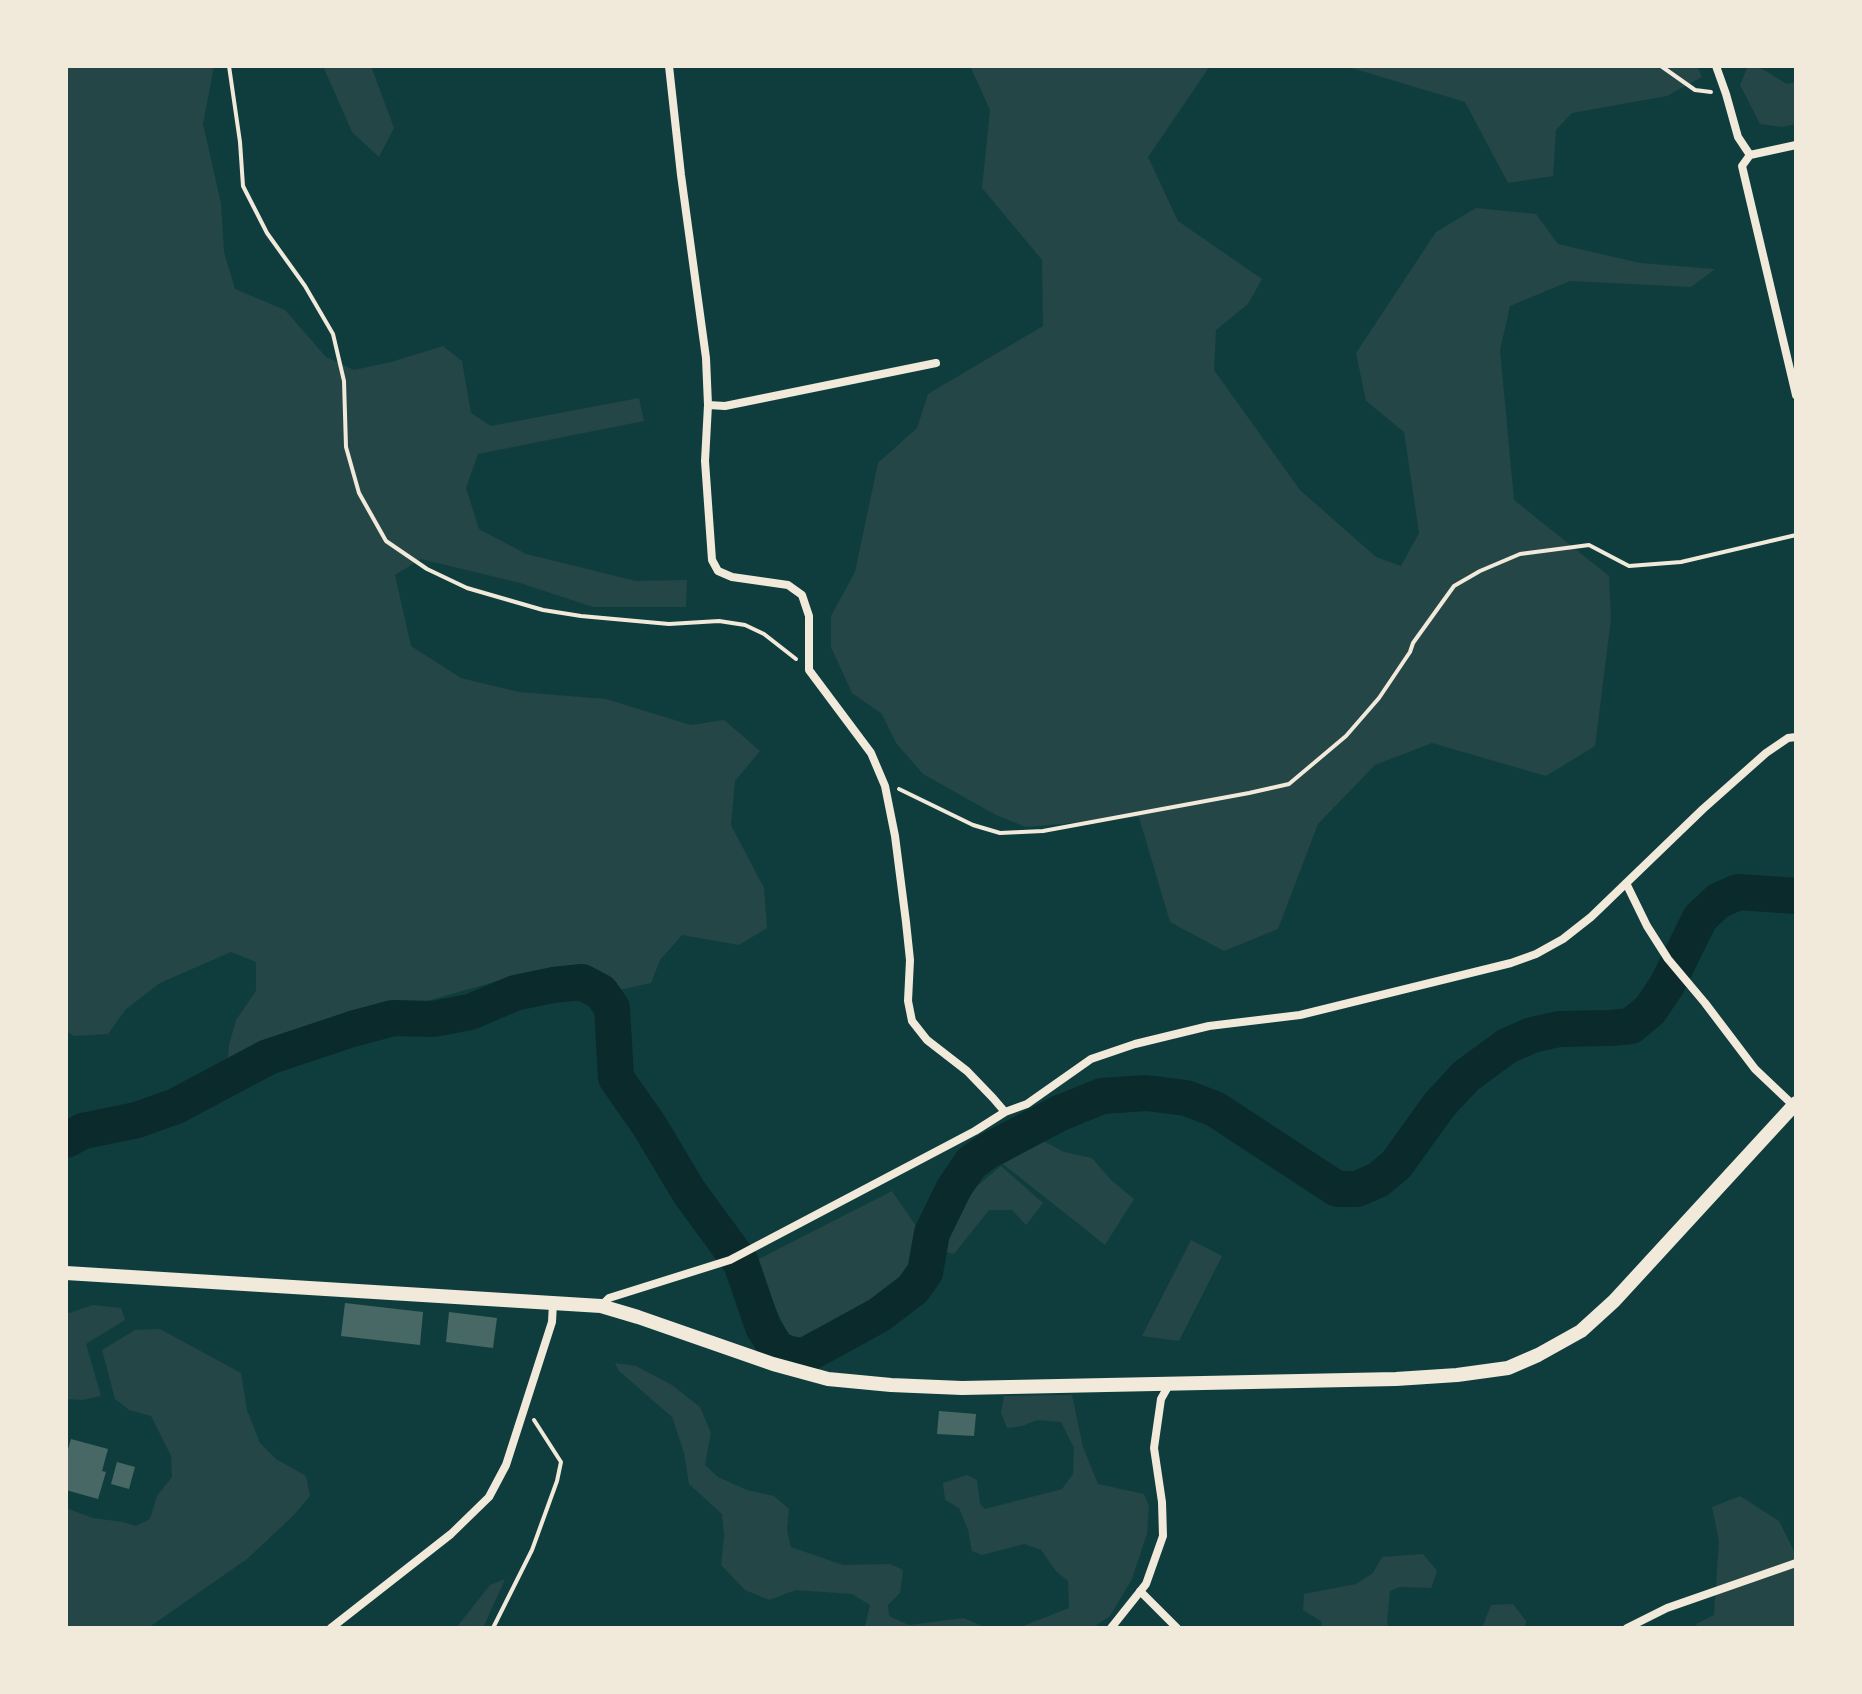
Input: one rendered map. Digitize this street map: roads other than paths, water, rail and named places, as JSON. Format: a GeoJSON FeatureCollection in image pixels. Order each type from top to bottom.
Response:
{"type":"FeatureCollection","features":[{"type":"Feature","properties":{"kind":"main road"},"geometry":{"type":"LineString","coordinates":[[66,1273],[601,1306],[773,1364],[828,1379],[891,1385],[962,1388],[1457,1375],[1508,1368],[1581,1331],[1614,1301],[1795,1104]]}},
{"type":"Feature","properties":{"kind":"street"},"geometry":{"type":"LineString","coordinates":[[669,66],[706,358],[708,405],[705,461],[712,560],[718,571],[732,577],[788,585],[802,595],[809,616],[809,670],[871,753],[885,786],[906,922],[910,960],[908,1001],[912,1021],[927,1040],[967,1071],[1005,1112]]}},
{"type":"Feature","properties":{"kind":"street"},"geometry":{"type":"LineString","coordinates":[[1716,66],[1738,137],[1750,155]]}},
{"type":"Feature","properties":{"kind":"street"},"geometry":{"type":"LineString","coordinates":[[1796,145],[1750,155],[1742,166],[1796,395]]}},
{"type":"Feature","properties":{"kind":"street"},"geometry":{"type":"LineString","coordinates":[[708,405],[725,406],[936,363]]}},
{"type":"Feature","properties":{"kind":"street"},"geometry":{"type":"LineString","coordinates":[[601,1306],[609,1298],[730,1260],[975,1131],[1005,1112],[1027,1104],[1091,1059],[1135,1044],[1209,1026],[1300,1015],[1511,963],[1536,954],[1563,939],[1591,917],[1766,753],[1788,738],[1796,737]]}},
{"type":"Feature","properties":{"kind":"street"},"geometry":{"type":"LineString","coordinates":[[1626,883],[1647,926],[1668,959],[1755,1069],[1795,1104]]}},
{"type":"Feature","properties":{"kind":"street"},"geometry":{"type":"LineString","coordinates":[[331,1628],[451,1534],[489,1497],[506,1465],[552,1322],[553,1303]]}},
{"type":"Feature","properties":{"kind":"street"},"geometry":{"type":"LineString","coordinates":[[1111,1628],[1146,1584],[1163,1536],[1162,1502],[1154,1448],[1161,1399],[1170,1382]]}},
{"type":"Feature","properties":{"kind":"street"},"geometry":{"type":"LineString","coordinates":[[1627,1628],[1667,1608],[1796,1563]]}},
{"type":"Feature","properties":{"kind":"street"},"geometry":{"type":"LineString","coordinates":[[1140,1591],[1177,1628]]}},
{"type":"Feature","properties":{"kind":"waterway"},"geometry":{"type":"LineString","coordinates":[[66,1140],[83,1131],[137,1120],[176,1106],[268,1057],[352,1029],[393,1018],[433,1019],[470,1012],[515,993],[582,982],[601,992],[612,1008],[616,1078],[649,1125],[689,1192],[741,1263],[763,1327],[777,1349],[804,1356],[879,1315],[913,1289],[925,1272],[932,1233],[954,1188],[971,1163],[1060,1113],[1102,1096],[1146,1093],[1186,1098],[1215,1109],[1337,1189],[1357,1189],[1378,1180],[1396,1165],[1440,1104],[1466,1076],[1507,1046],[1532,1035],[1559,1029],[1631,1026],[1650,1010],[1667,985],[1700,918],[1718,901],[1738,892],[1796,896]]}}]}
